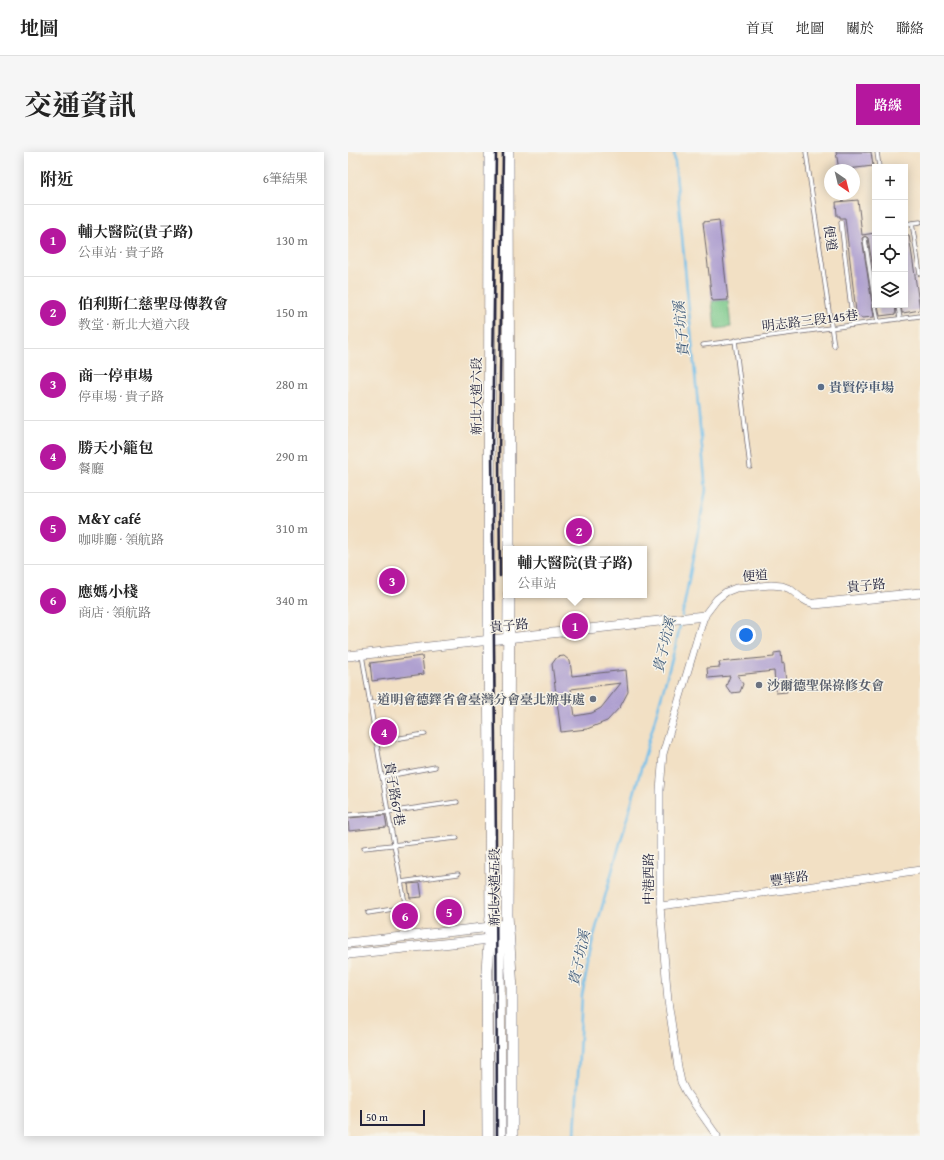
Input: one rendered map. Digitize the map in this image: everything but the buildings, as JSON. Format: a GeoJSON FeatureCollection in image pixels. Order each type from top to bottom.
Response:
{"type":"FeatureCollection","features":[{"type":"Feature","properties":{"kind":"main road","name":"新北大道六段"},"geometry":{"type":"LineString","coordinates":[[489,640],[490,152]]}},
{"type":"Feature","properties":{"kind":"main road"},"geometry":{"type":"LineString","coordinates":[[508,152],[509,546]]}},
{"type":"Feature","properties":{"kind":"main road"},"geometry":{"type":"LineString","coordinates":[[509,598],[509,638]]}},
{"type":"Feature","properties":{"kind":"main road","name":"新北大道五段"},"geometry":{"type":"LineString","coordinates":[[509,638],[507,915],[512,989],[512,1136]]}},
{"type":"Feature","properties":{"kind":"main road","name":"新北大道五段"},"geometry":{"type":"LineString","coordinates":[[489,640],[494,923],[500,1136]]}},
{"type":"Feature","properties":{"kind":"main road"},"geometry":{"type":"LineString","coordinates":[[490,939],[494,923],[507,915]]}},
{"type":"Feature","properties":{"kind":"main road","name":"新北大道五段"},"geometry":{"type":"LineString","coordinates":[[488,1136],[487,970],[490,939]]}},
{"type":"Feature","properties":{"kind":"street","name":"便道"},"geometry":{"type":"LineString","coordinates":[[704,616],[717,599],[726,592],[736,588],[771,585],[782,586],[790,589],[808,602],[815,604]]}},
{"type":"Feature","properties":{"kind":"street","name":"貴子路"},"geometry":{"type":"LineString","coordinates":[[815,604],[920,593]]}},
{"type":"Feature","properties":{"kind":"street","name":"貴子路"},"geometry":{"type":"LineString","coordinates":[[348,656],[704,616]]}},
{"type":"Feature","properties":{"kind":"street","name":"中港西路"},"geometry":{"type":"LineString","coordinates":[[704,616],[663,754],[660,790],[660,906],[668,1001],[681,1082],[686,1092],[717,1136]]}},
{"type":"Feature","properties":{"kind":"street","name":"豐華路"},"geometry":{"type":"LineString","coordinates":[[660,906],[793,889],[920,870]]}},
{"type":"Feature","properties":{"kind":"street"},"geometry":{"type":"LineString","coordinates":[[348,942],[411,936],[494,923]]}},
{"type":"Feature","properties":{"kind":"street"},"geometry":{"type":"LineString","coordinates":[[348,954],[490,939]]}},
{"type":"Feature","properties":{"kind":"lane","name":"便道"},"geometry":{"type":"LineString","coordinates":[[806,152],[834,346]]}},
{"type":"Feature","properties":{"kind":"lane"},"geometry":{"type":"LineString","coordinates":[[877,152],[879,164]]}},
{"type":"Feature","properties":{"kind":"lane"},"geometry":{"type":"LineString","coordinates":[[841,222],[853,325]]}},
{"type":"Feature","properties":{"kind":"lane"},"geometry":{"type":"LineString","coordinates":[[908,224],[920,222]]}},
{"type":"Feature","properties":{"kind":"lane"},"geometry":{"type":"LineString","coordinates":[[912,223],[920,274]]}},
{"type":"Feature","properties":{"kind":"lane"},"geometry":{"type":"LineString","coordinates":[[866,239],[872,283]]}},
{"type":"Feature","properties":{"kind":"lane"},"geometry":{"type":"LineString","coordinates":[[876,308],[878,322]]}},
{"type":"Feature","properties":{"kind":"lane"},"geometry":{"type":"LineString","coordinates":[[898,308],[900,319]]}},
{"type":"Feature","properties":{"kind":"lane","name":"明志路三段145巷"},"geometry":{"type":"LineString","coordinates":[[703,344],[920,316]]}},
{"type":"Feature","properties":{"kind":"lane"},"geometry":{"type":"LineString","coordinates":[[735,340],[750,467]]}},
{"type":"Feature","properties":{"kind":"lane","name":"貴子路67巷"},"geometry":{"type":"LineString","coordinates":[[362,655],[388,812],[411,936]]}},
{"type":"Feature","properties":{"kind":"lane"},"geometry":{"type":"LineString","coordinates":[[370,703],[408,698]]}},
{"type":"Feature","properties":{"kind":"lane"},"geometry":{"type":"LineString","coordinates":[[376,742],[425,734]]}},
{"type":"Feature","properties":{"kind":"lane"},"geometry":{"type":"LineString","coordinates":[[382,777],[435,767]]}},
{"type":"Feature","properties":{"kind":"lane"},"geometry":{"type":"LineString","coordinates":[[349,815],[388,812],[457,802]]}},
{"type":"Feature","properties":{"kind":"lane"},"geometry":{"type":"LineString","coordinates":[[364,848],[457,838]]}},
{"type":"Feature","properties":{"kind":"lane"},"geometry":{"type":"LineString","coordinates":[[401,882],[458,874]]}},
{"type":"Feature","properties":{"kind":"lane"},"geometry":{"type":"LineString","coordinates":[[368,913],[406,907]]}},
{"type":"Feature","properties":{"kind":"green space"},"geometry":{"type":"Polygon","coordinates":[[[728,300],[731,327],[715,329],[712,301],[728,300]]]}},
{"type":"Feature","properties":{"kind":"waterway","name":"貴子坑溪"},"geometry":{"type":"LineString","coordinates":[[674,152],[706,490],[682,616]]}},
{"type":"Feature","properties":{"kind":"waterway","name":"貴子坑溪"},"geometry":{"type":"LineString","coordinates":[[575,1136],[582,995],[593,939],[675,648],[681,621]]}},
{"type":"Feature","properties":{"kind":"railway"},"geometry":{"type":"LineString","coordinates":[[496,152],[492,454],[497,1136]]}},
{"type":"Feature","properties":{"kind":"railway"},"geometry":{"type":"LineString","coordinates":[[500,576],[499,454],[503,152]]}},
{"type":"Feature","properties":{"kind":"place","name":"貴賢停車場"},"geometry":{"type":"Point","coordinates":[821,387]}},
{"type":"Feature","properties":{"kind":"place","name":"伯利斯仁慈聖母傳教會"},"geometry":{"type":"Point","coordinates":[579,531]}},
{"type":"Feature","properties":{"kind":"place","name":"商一停車場"},"geometry":{"type":"Point","coordinates":[392,581]}},
{"type":"Feature","properties":{"kind":"place","name":"輔大醫院(貴子路)"},"geometry":{"type":"Point","coordinates":[575,626]}},
{"type":"Feature","properties":{"kind":"place","name":"沙爾德聖保祿修女會"},"geometry":{"type":"Point","coordinates":[759,685]}},
{"type":"Feature","properties":{"kind":"place","name":"道明會德鐸省會臺灣分會臺北辦事處"},"geometry":{"type":"Point","coordinates":[593,699]}},
{"type":"Feature","properties":{"kind":"place","name":"勝天小籠包"},"geometry":{"type":"Point","coordinates":[384,732]}},
{"type":"Feature","properties":{"kind":"place","name":"M&Y café"},"geometry":{"type":"Point","coordinates":[449,912]}},
{"type":"Feature","properties":{"kind":"place","name":"應媽小棧"},"geometry":{"type":"Point","coordinates":[405,916]}}]}
